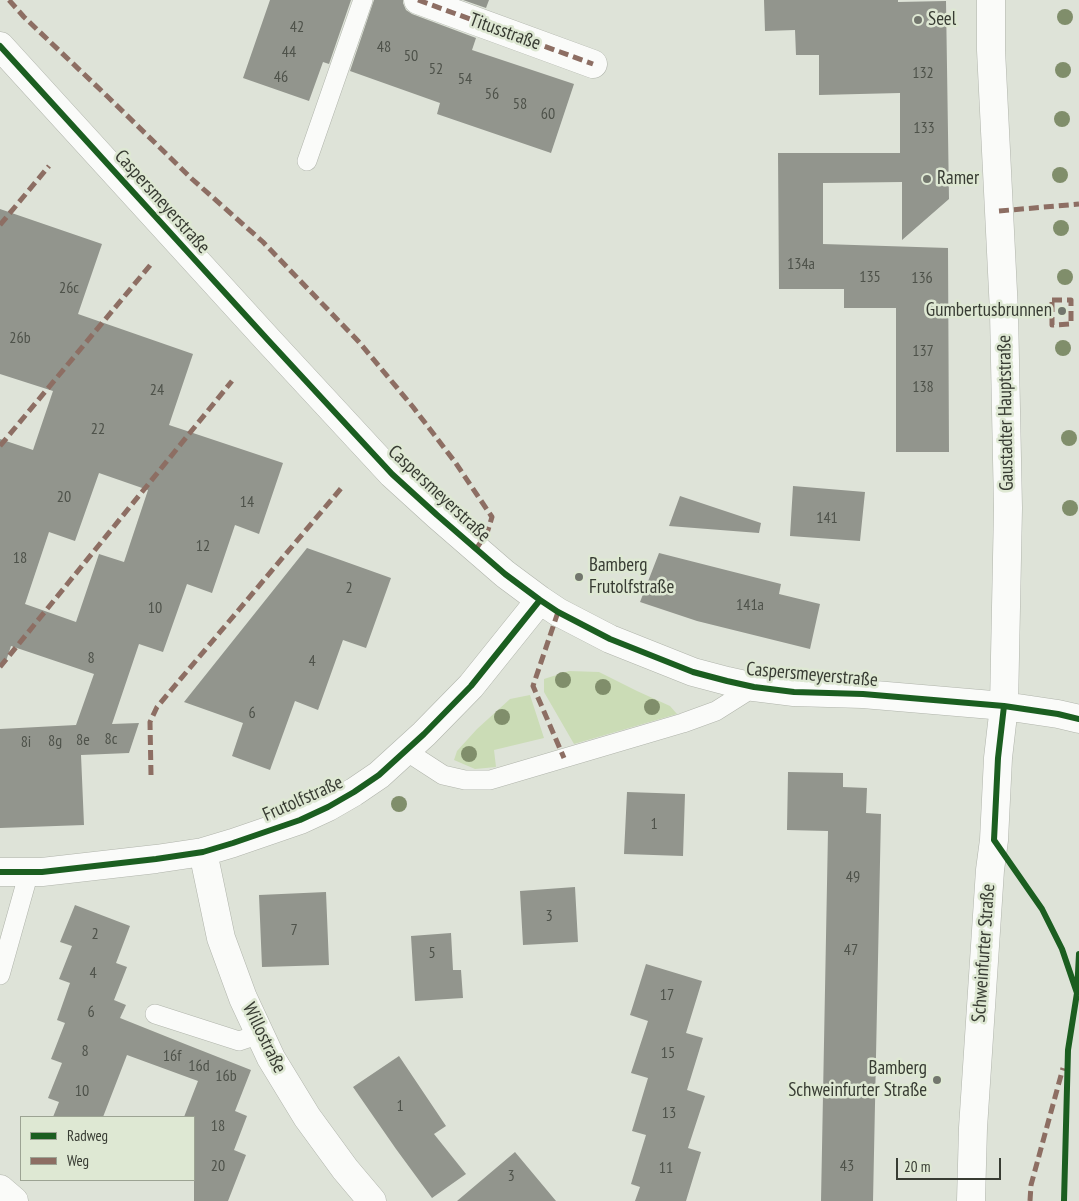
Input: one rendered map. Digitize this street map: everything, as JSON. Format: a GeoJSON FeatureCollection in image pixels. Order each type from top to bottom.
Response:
{"type":"FeatureCollection","features":[{"type":"Feature","properties":{"kind":"street","name":"Titusstraße"},"geometry":{"type":"LineString","coordinates":[[418,0],[593,64]]}},
{"type":"Feature","properties":{"kind":"street","name":"Gaustadter Hauptstraße"},"geometry":{"type":"LineString","coordinates":[[991,0],[991,50],[1004,312],[1008,508],[1004,706]]}},
{"type":"Feature","properties":{"kind":"street","name":"Caspersmeyerstraße"},"geometry":{"type":"LineString","coordinates":[[0,46],[392,474],[437,516],[505,574],[558,612],[610,639],[693,672],[754,687],[794,692],[863,694],[1004,706],[1079,719]]}},
{"type":"Feature","properties":{"kind":"street","name":"Frutolfstraße"},"geometry":{"type":"LineString","coordinates":[[0,872],[42,872],[203,852],[268,832],[328,807],[379,775],[424,734],[471,686],[540,600]]}},
{"type":"Feature","properties":{"kind":"street","name":"Schweinfurter Straße"},"geometry":{"type":"LineString","coordinates":[[971,1201],[973,1128],[990,870],[994,840],[998,758],[1004,706]]}},
{"type":"Feature","properties":{"kind":"street","name":"Willostraße"},"geometry":{"type":"LineString","coordinates":[[203,852],[221,938],[244,998],[271,1058],[307,1117],[345,1169],[372,1201]]}},
{"type":"Feature","properties":{"kind":"street"},"geometry":{"type":"LineString","coordinates":[[0,1189],[14,1201]]}},
{"type":"Feature","properties":{"kind":"lane"},"geometry":{"type":"LineString","coordinates":[[307,161],[363,0]]}},
{"type":"Feature","properties":{"kind":"lane"},"geometry":{"type":"LineString","coordinates":[[406,751],[443,775],[465,780],[490,780],[692,720],[716,711],[754,687]]}},
{"type":"Feature","properties":{"kind":"lane"},"geometry":{"type":"LineString","coordinates":[[0,975],[28,872]]}},
{"type":"Feature","properties":{"kind":"lane"},"geometry":{"type":"LineString","coordinates":[[155,1014],[239,1041],[260,1034]]}},
{"type":"Feature","properties":{"kind":"green space"},"geometry":{"type":"Polygon","coordinates":[[[569,671],[599,672],[670,706],[677,714],[574,744],[544,692],[544,679],[569,671]]]}},
{"type":"Feature","properties":{"kind":"green space"},"geometry":{"type":"Polygon","coordinates":[[[530,695],[544,738],[494,750],[496,767],[475,769],[454,760],[457,751],[477,729],[510,699],[530,695]]]}},
{"type":"Feature","properties":{"kind":"building"},"geometry":{"type":"Polygon","coordinates":[[[270,0],[351,0],[329,64],[323,62],[309,101],[243,78],[270,0]]]}},
{"type":"Feature","properties":{"kind":"building"},"geometry":{"type":"Polygon","coordinates":[[[374,0],[403,0],[406,10],[412,14],[476,38],[472,50],[574,84],[551,153],[437,114],[440,103],[350,71],[374,0]]]}},
{"type":"Feature","properties":{"kind":"building"},"geometry":{"type":"Polygon","coordinates":[[[463,0],[489,0],[486,8],[463,0]]]}},
{"type":"Feature","properties":{"kind":"building"},"geometry":{"type":"Polygon","coordinates":[[[764,0],[946,1],[949,199],[902,240],[902,182],[823,183],[823,244],[948,248],[949,452],[896,452],[896,308],[844,308],[844,289],[779,289],[778,153],[900,153],[900,93],[819,95],[819,55],[796,55],[795,30],[765,31],[764,0]]]}},
{"type":"Feature","properties":{"kind":"building"},"geometry":{"type":"Polygon","coordinates":[[[0,209],[102,244],[78,314],[193,354],[169,425],[283,463],[259,534],[235,525],[212,593],[187,584],[163,652],[139,644],[112,724],[139,723],[129,753],[81,755],[84,825],[0,828],[0,729],[76,725],[94,674],[11,646],[5,664],[0,663],[0,439],[33,450],[53,391],[0,374],[0,209]],[[99,473],[75,541],[49,532],[25,604],[76,622],[99,554],[124,562],[148,490],[99,473]]]}},
{"type":"Feature","properties":{"kind":"building"},"geometry":{"type":"Polygon","coordinates":[[[793,486],[865,492],[860,541],[790,536],[793,486]]]}},
{"type":"Feature","properties":{"kind":"building"},"geometry":{"type":"Polygon","coordinates":[[[680,496],[761,523],[759,533],[669,526],[680,496]]]}},
{"type":"Feature","properties":{"kind":"building"},"geometry":{"type":"Polygon","coordinates":[[[307,548],[391,578],[366,648],[343,640],[318,710],[295,701],[270,770],[232,756],[243,723],[184,702],[307,548]]]}},
{"type":"Feature","properties":{"kind":"building"},"geometry":{"type":"Polygon","coordinates":[[[659,553],[781,584],[779,594],[820,604],[810,649],[697,621],[640,602],[659,553]]]}},
{"type":"Feature","properties":{"kind":"building"},"geometry":{"type":"Polygon","coordinates":[[[788,772],[843,773],[843,787],[867,788],[866,813],[881,814],[873,1201],[821,1201],[828,831],[787,830],[788,772]]]}},
{"type":"Feature","properties":{"kind":"building"},"geometry":{"type":"Polygon","coordinates":[[[627,792],[685,794],[683,856],[624,854],[627,792]]]}},
{"type":"Feature","properties":{"kind":"building"},"geometry":{"type":"Polygon","coordinates":[[[575,887],[578,942],[523,945],[520,891],[575,887]]]}},
{"type":"Feature","properties":{"kind":"building"},"geometry":{"type":"Polygon","coordinates":[[[326,892],[329,965],[262,967],[259,895],[326,892]]]}},
{"type":"Feature","properties":{"kind":"building"},"geometry":{"type":"Polygon","coordinates":[[[75,905],[130,926],[116,963],[127,967],[114,1000],[126,1005],[120,1018],[251,1070],[235,1111],[247,1116],[234,1150],[246,1155],[228,1201],[194,1201],[195,1116],[184,1116],[198,1081],[127,1055],[103,1116],[53,1116],[59,1102],[48,1098],[62,1063],[51,1059],[65,1023],[57,1020],[70,983],[59,979],[72,946],[60,942],[75,905]]]}},
{"type":"Feature","properties":{"kind":"building"},"geometry":{"type":"Polygon","coordinates":[[[451,933],[453,970],[461,970],[463,998],[415,1001],[411,936],[451,933]]]}},
{"type":"Feature","properties":{"kind":"building"},"geometry":{"type":"Polygon","coordinates":[[[646,964],[702,981],[686,1033],[703,1038],[687,1090],[705,1096],[688,1148],[701,1152],[686,1201],[635,1201],[640,1187],[631,1184],[646,1135],[632,1131],[648,1078],[631,1073],[648,1021],[630,1015],[646,964]]]}},
{"type":"Feature","properties":{"kind":"building"},"geometry":{"type":"Polygon","coordinates":[[[399,1056],[446,1126],[434,1134],[466,1174],[432,1198],[353,1087],[399,1056]]]}},
{"type":"Feature","properties":{"kind":"building"},"geometry":{"type":"Polygon","coordinates":[[[515,1152],[556,1201],[457,1201],[515,1152]]]}},
{"type":"Feature","properties":{"kind":"marked path"},"geometry":{"type":"LineString","coordinates":[[9,0],[24,17],[192,179],[263,242],[359,342],[413,407],[455,462],[492,517],[487,533],[476,549]]}},
{"type":"Feature","properties":{"kind":"marked path"},"geometry":{"type":"LineString","coordinates":[[418,0],[593,64]]}},
{"type":"Feature","properties":{"kind":"marked path"},"geometry":{"type":"LineString","coordinates":[[0,225],[49,166]]}},
{"type":"Feature","properties":{"kind":"marked path"},"geometry":{"type":"LineString","coordinates":[[999,211],[1079,204]]}},
{"type":"Feature","properties":{"kind":"marked path"},"geometry":{"type":"LineString","coordinates":[[0,446],[152,263]]}},
{"type":"Feature","properties":{"kind":"marked path"},"geometry":{"type":"LineString","coordinates":[[1052,300],[1071,300],[1071,324],[1052,325],[1052,300]]}},
{"type":"Feature","properties":{"kind":"marked path"},"geometry":{"type":"LineString","coordinates":[[1004,312],[1045,311]]}},
{"type":"Feature","properties":{"kind":"marked path"},"geometry":{"type":"LineString","coordinates":[[0,667],[232,381]]}},
{"type":"Feature","properties":{"kind":"marked path"},"geometry":{"type":"LineString","coordinates":[[151,775],[150,722],[157,707],[343,486]]}},
{"type":"Feature","properties":{"kind":"marked path"},"geometry":{"type":"LineString","coordinates":[[558,612],[533,686],[564,758]]}},
{"type":"Feature","properties":{"kind":"marked path"},"geometry":{"type":"LineString","coordinates":[[1030,1201],[1031,1185],[1063,1068]]}},
{"type":"Feature","properties":{"kind":"cycle path"},"geometry":{"type":"LineString","coordinates":[[0,46],[392,474],[505,574],[558,612],[610,639],[693,672],[754,687],[794,692],[863,694],[1004,706],[1079,719]]}},
{"type":"Feature","properties":{"kind":"cycle path"},"geometry":{"type":"LineString","coordinates":[[0,872],[42,872],[203,852],[300,820],[328,807],[379,775],[424,734],[471,686],[540,600]]}},
{"type":"Feature","properties":{"kind":"cycle path"},"geometry":{"type":"LineString","coordinates":[[1004,706],[998,758],[994,840],[1042,909],[1062,949],[1077,993]]}},
{"type":"Feature","properties":{"kind":"cycle path"},"geometry":{"type":"LineString","coordinates":[[1064,1201],[1068,1050],[1077,993],[1079,954]]}},
{"type":"Feature","properties":{"kind":"place","name":"Seel"},"geometry":{"type":"Point","coordinates":[918,20]}},
{"type":"Feature","properties":{"kind":"place","name":"Ramer"},"geometry":{"type":"Point","coordinates":[927,179]}},
{"type":"Feature","properties":{"kind":"place","name":"Gumbertusbrunnen"},"geometry":{"type":"Point","coordinates":[1062,311]}},
{"type":"Feature","properties":{"kind":"place","name":"Bamberg Frutolfstraße"},"geometry":{"type":"Point","coordinates":[579,577]}},
{"type":"Feature","properties":{"kind":"place","name":"Bamberg Schweinfurter Straße"},"geometry":{"type":"Point","coordinates":[937,1080]}}]}
